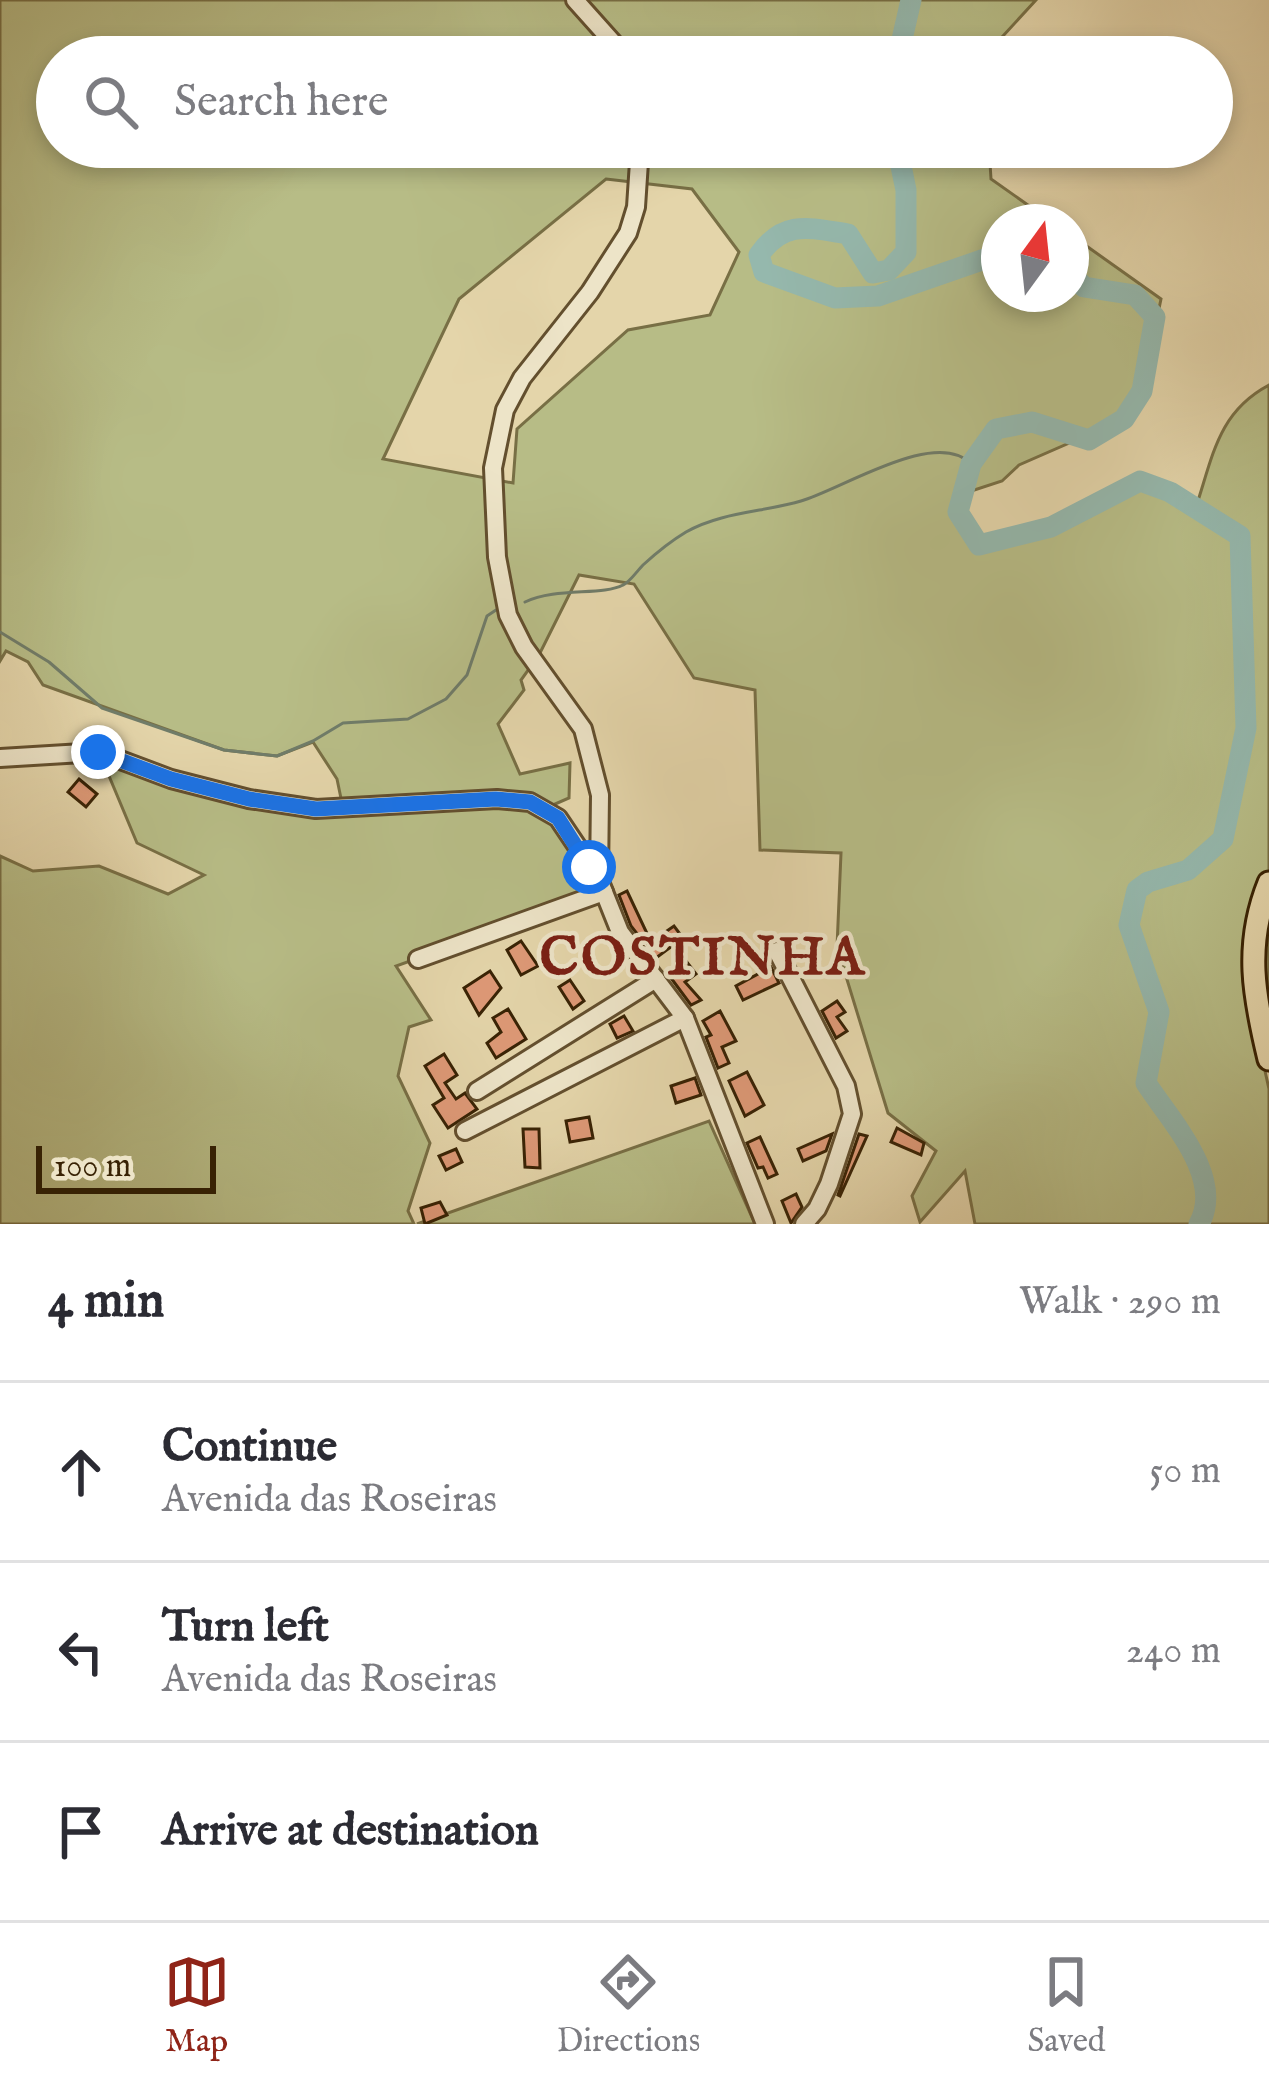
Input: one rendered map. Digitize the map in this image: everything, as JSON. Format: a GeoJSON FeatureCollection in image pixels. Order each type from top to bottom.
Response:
{"type":"FeatureCollection","features":[{"type":"Feature","properties":{"kind":"main road"},"geometry":{"type":"LineString","coordinates":[[1269,884],[1253,935],[1251,967],[1269,1059]]}},
{"type":"Feature","properties":{"kind":"street"},"geometry":{"type":"LineString","coordinates":[[575,0],[607,36]]}},
{"type":"Feature","properties":{"kind":"street"},"geometry":{"type":"LineString","coordinates":[[601,885],[600,795],[595,768],[583,729],[544,679],[508,615],[497,557],[493,468],[505,410],[522,378],[590,292],[628,233],[636,207],[638,168]]}},
{"type":"Feature","properties":{"kind":"street"},"geometry":{"type":"LineString","coordinates":[[0,758],[98,752],[190,784],[316,809],[496,799],[530,802],[558,818],[601,885],[620,932],[685,1018],[765,1224]]}},
{"type":"Feature","properties":{"kind":"street"},"geometry":{"type":"LineString","coordinates":[[418,959],[601,885]]}},
{"type":"Feature","properties":{"kind":"street"},"geometry":{"type":"LineString","coordinates":[[777,951],[846,1086],[852,1114],[829,1184],[805,1224]]}},
{"type":"Feature","properties":{"kind":"street"},"geometry":{"type":"LineString","coordinates":[[477,1091],[656,980]]}},
{"type":"Feature","properties":{"kind":"street"},"geometry":{"type":"LineString","coordinates":[[465,1131],[685,1018]]}},
{"type":"Feature","properties":{"kind":"green space"},"geometry":{"type":"Polygon","coordinates":[[[0,0],[1036,0],[1003,36],[36,36],[36,168],[990,168],[991,179],[1026,204],[981,204],[981,312],[1089,312],[1089,248],[1161,299],[1142,391],[1124,419],[1019,465],[1002,481],[956,496],[962,496],[958,512],[970,533],[981,541],[996,542],[1037,531],[1140,481],[1196,507],[1228,422],[1238,408],[1269,385],[1269,1072],[1255,994],[1257,1035],[1269,1089],[1269,1224],[975,1224],[965,1171],[920,1222],[912,1196],[936,1151],[888,1113],[837,947],[841,853],[760,850],[755,690],[694,678],[634,584],[579,575],[539,655],[521,680],[524,690],[498,724],[520,774],[570,763],[569,798],[546,808],[604,892],[396,966],[431,1020],[409,1027],[398,1076],[430,1143],[408,1211],[414,1224],[0,1224],[0,856],[33,871],[99,866],[168,894],[204,875],[137,843],[99,752],[249,799],[343,808],[337,779],[313,742],[277,756],[224,750],[43,685],[28,662],[6,651],[0,661],[0,0]],[[606,179],[459,299],[383,459],[513,483],[517,429],[628,330],[710,315],[739,252],[692,189],[606,179]]]}},
{"type":"Feature","properties":{"kind":"green space"},"geometry":{"type":"Polygon","coordinates":[[[709,1121],[755,1224],[417,1224],[709,1121]]]}},
{"type":"Feature","properties":{"kind":"building"},"geometry":{"type":"Polygon","coordinates":[[[79,779],[97,794],[86,807],[68,792],[79,779]]]}},
{"type":"Feature","properties":{"kind":"building"},"geometry":{"type":"Polygon","coordinates":[[[627,891],[651,942],[674,926],[683,938],[656,958],[631,926],[619,895],[627,891]]]}},
{"type":"Feature","properties":{"kind":"building"},"geometry":{"type":"Polygon","coordinates":[[[521,941],[538,966],[521,975],[507,950],[521,941]]]}},
{"type":"Feature","properties":{"kind":"building"},"geometry":{"type":"Polygon","coordinates":[[[686,961],[696,974],[685,982],[701,1000],[691,1005],[668,974],[686,961]]]}},
{"type":"Feature","properties":{"kind":"building"},"geometry":{"type":"Polygon","coordinates":[[[771,967],[779,983],[743,1000],[736,986],[771,967]]]}},
{"type":"Feature","properties":{"kind":"building"},"geometry":{"type":"Polygon","coordinates":[[[490,971],[501,988],[479,1015],[464,988],[490,971]]]}},
{"type":"Feature","properties":{"kind":"building"},"geometry":{"type":"Polygon","coordinates":[[[570,980],[584,1001],[573,1009],[559,987],[570,980]]]}},
{"type":"Feature","properties":{"kind":"building"},"geometry":{"type":"Polygon","coordinates":[[[837,1001],[845,1012],[837,1017],[847,1031],[836,1038],[822,1011],[837,1001]]]}},
{"type":"Feature","properties":{"kind":"building"},"geometry":{"type":"Polygon","coordinates":[[[508,1009],[526,1039],[496,1058],[487,1043],[501,1032],[493,1018],[508,1009]]]}},
{"type":"Feature","properties":{"kind":"building"},"geometry":{"type":"Polygon","coordinates":[[[720,1011],[736,1041],[722,1047],[729,1063],[718,1068],[703,1021],[720,1011]]]}},
{"type":"Feature","properties":{"kind":"building"},"geometry":{"type":"Polygon","coordinates":[[[624,1016],[633,1031],[617,1038],[610,1024],[624,1016]]]}},
{"type":"Feature","properties":{"kind":"building"},"geometry":{"type":"Polygon","coordinates":[[[444,1054],[457,1075],[445,1083],[456,1099],[465,1093],[477,1109],[448,1128],[433,1105],[444,1098],[425,1066],[444,1054]]]}},
{"type":"Feature","properties":{"kind":"building"},"geometry":{"type":"Polygon","coordinates":[[[747,1072],[764,1105],[745,1116],[729,1081],[747,1072]]]}},
{"type":"Feature","properties":{"kind":"building"},"geometry":{"type":"Polygon","coordinates":[[[695,1078],[701,1095],[676,1103],[671,1086],[695,1078]]]}},
{"type":"Feature","properties":{"kind":"building"},"geometry":{"type":"Polygon","coordinates":[[[589,1117],[593,1138],[570,1142],[566,1121],[589,1117]]]}},
{"type":"Feature","properties":{"kind":"building"},"geometry":{"type":"Polygon","coordinates":[[[897,1128],[924,1143],[921,1155],[891,1142],[897,1128]]]}},
{"type":"Feature","properties":{"kind":"building"},"geometry":{"type":"Polygon","coordinates":[[[523,1129],[539,1129],[540,1168],[525,1167],[523,1129]]]}},
{"type":"Feature","properties":{"kind":"building"},"geometry":{"type":"Polygon","coordinates":[[[832,1134],[826,1151],[803,1161],[798,1149],[832,1134]]]}},
{"type":"Feature","properties":{"kind":"building"},"geometry":{"type":"Polygon","coordinates":[[[859,1134],[867,1136],[840,1196],[838,1195],[859,1134]]]}},
{"type":"Feature","properties":{"kind":"building"},"geometry":{"type":"Polygon","coordinates":[[[760,1137],[777,1174],[768,1178],[747,1143],[760,1137]]]}},
{"type":"Feature","properties":{"kind":"building"},"geometry":{"type":"Polygon","coordinates":[[[456,1149],[462,1162],[446,1170],[439,1156],[456,1149]]]}},
{"type":"Feature","properties":{"kind":"building"},"geometry":{"type":"Polygon","coordinates":[[[796,1194],[802,1207],[791,1223],[782,1201],[796,1194]]]}},
{"type":"Feature","properties":{"kind":"building"},"geometry":{"type":"Polygon","coordinates":[[[440,1202],[447,1215],[425,1224],[421,1208],[440,1202]]]}},
{"type":"Feature","properties":{"kind":"waterway"},"geometry":{"type":"LineString","coordinates":[[903,36],[911,0]]}},
{"type":"Feature","properties":{"kind":"waterway"},"geometry":{"type":"LineString","coordinates":[[901,168],[906,252],[889,270],[873,273],[848,234],[799,229],[778,236],[759,255],[764,272],[835,298],[878,296],[981,260]]}},
{"type":"Feature","properties":{"kind":"waterway"},"geometry":{"type":"LineString","coordinates":[[1089,288],[1135,295],[1155,317],[1142,391],[1124,419],[1089,440],[1032,422],[996,429],[971,464],[958,512],[979,545],[1051,527],[1140,481],[1170,492],[1240,536],[1246,728],[1223,839],[1188,870],[1137,890],[1129,925],[1159,1012],[1146,1083],[1200,1169],[1205,1206],[1199,1224]]}},
{"type":"Feature","properties":{"kind":"waterway"},"geometry":{"type":"LineString","coordinates":[[525,602],[623,585],[663,548],[699,525],[801,501],[888,464],[935,453],[955,455],[971,464]]}},
{"type":"Feature","properties":{"kind":"waterway"},"geometry":{"type":"LineString","coordinates":[[0,632],[49,662],[102,708],[224,750],[277,756],[343,723],[408,719],[446,699],[467,675],[487,616],[496,610]]}},
{"type":"Feature","properties":{"kind":"district","name":"COSTINHA"},"geometry":{"type":"Point","coordinates":[703,955]}},
{"type":"Feature","properties":{"kind":"route"},"geometry":{"type":"LineString","coordinates":[[98,752],[171,779],[249,799],[316,809],[496,799],[530,802],[558,818],[589,867]]}}]}
